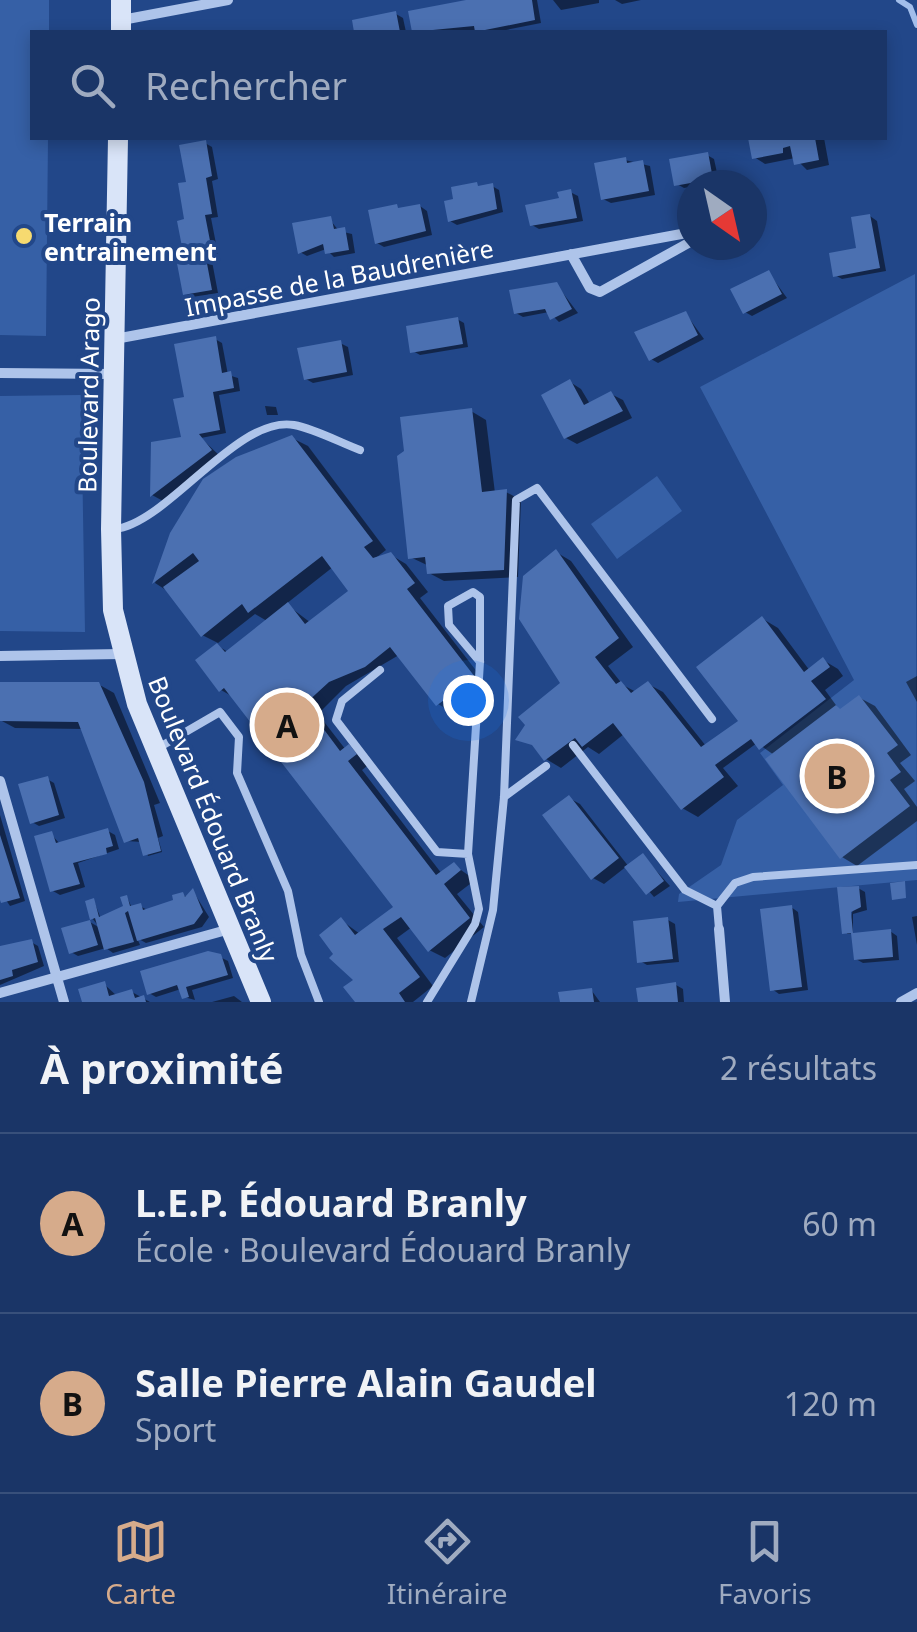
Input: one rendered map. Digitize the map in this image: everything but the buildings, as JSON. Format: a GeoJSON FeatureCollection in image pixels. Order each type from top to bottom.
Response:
{"type":"FeatureCollection","features":[{"type":"Feature","properties":{"kind":"main road","name":"Boulevard Arago"},"geometry":{"type":"LineString","coordinates":[[118,140],[110,529],[114,610],[122,654]]}},
{"type":"Feature","properties":{"kind":"main road","name":"Boulevard Édouard Branly"},"geometry":{"type":"LineString","coordinates":[[122,654],[155,750],[261,1002]]}},
{"type":"Feature","properties":{"kind":"street"},"geometry":{"type":"LineString","coordinates":[[121,18],[228,0]]}},
{"type":"Feature","properties":{"kind":"street","name":"Impasse de la Baudrenière"},"geometry":{"type":"LineString","coordinates":[[114,340],[677,235]]}},
{"type":"Feature","properties":{"kind":"street"},"geometry":{"type":"LineString","coordinates":[[571,254],[590,288],[600,292],[677,249]]}},
{"type":"Feature","properties":{"kind":"street"},"geometry":{"type":"LineString","coordinates":[[0,374],[112,374]]}},
{"type":"Feature","properties":{"kind":"street"},"geometry":{"type":"LineString","coordinates":[[0,656],[122,654]]}},
{"type":"Feature","properties":{"kind":"street"},"geometry":{"type":"LineString","coordinates":[[0,780],[64,1002]]}},
{"type":"Feature","properties":{"kind":"street"},"geometry":{"type":"LineString","coordinates":[[0,993],[232,928]]}},
{"type":"Feature","properties":{"kind":"street"},"geometry":{"type":"LineString","coordinates":[[718,929],[725,1002]]}},
{"type":"Feature","properties":{"kind":"street"},"geometry":{"type":"LineString","coordinates":[[901,1002],[917,993]]}},
{"type":"Feature","properties":{"kind":"lane"},"geometry":{"type":"LineString","coordinates":[[110,529],[133,525],[218,458],[265,430],[290,424],[360,450]]}},
{"type":"Feature","properties":{"kind":"lane"},"geometry":{"type":"LineString","coordinates":[[471,1002],[493,910],[504,796],[516,500],[537,488],[712,719]]}},
{"type":"Feature","properties":{"kind":"lane"},"geometry":{"type":"LineString","coordinates":[[427,1002],[476,924],[479,909],[468,854],[480,662],[480,597],[472,592],[448,606],[449,624],[480,662]]}},
{"type":"Feature","properties":{"kind":"lane"},"geometry":{"type":"LineString","coordinates":[[380,670],[342,701],[336,720],[437,852],[468,854]]}},
{"type":"Feature","properties":{"kind":"lane"},"geometry":{"type":"LineString","coordinates":[[155,750],[220,712],[239,737],[237,773],[288,891],[301,955],[318,1002]]}},
{"type":"Feature","properties":{"kind":"lane"},"geometry":{"type":"LineString","coordinates":[[573,745],[685,890],[717,906]]}},
{"type":"Feature","properties":{"kind":"lane"},"geometry":{"type":"LineString","coordinates":[[504,796],[546,766]]}},
{"type":"Feature","properties":{"kind":"lane"},"geometry":{"type":"LineString","coordinates":[[718,929],[717,906],[735,883],[753,877],[917,865]]}},
{"type":"Feature","properties":{"kind":"shaded area","name":"Terrain entrainement"},"geometry":{"type":"Polygon","coordinates":[[[0,0],[49,0],[49,30],[30,30],[30,140],[48,140],[46,336],[0,335],[0,0]]]}},
{"type":"Feature","properties":{"kind":"shaded area"},"geometry":{"type":"Polygon","coordinates":[[[915,274],[917,880],[678,902],[679,894],[721,865],[737,820],[783,785],[760,753],[854,680],[700,387],[915,274]]]}},
{"type":"Feature","properties":{"kind":"shaded area"},"geometry":{"type":"Polygon","coordinates":[[[81,395],[85,632],[0,631],[0,396],[81,395]]]}},
{"type":"Feature","properties":{"kind":"shaded area"},"geometry":{"type":"Polygon","coordinates":[[[657,476],[682,511],[617,559],[591,524],[657,476]]]}},
{"type":"Feature","properties":{"kind":"waterway"},"geometry":{"type":"LineString","coordinates":[[899,0],[910,7],[917,25]]}},
{"type":"Feature","properties":{"kind":"place","name":"Terrain entrainement"},"geometry":{"type":"Point","coordinates":[24,236]}},
{"type":"Feature","properties":{"kind":"place","name":"L.E.P. Édouard Branly"},"geometry":{"type":"Point","coordinates":[287,725]}},
{"type":"Feature","properties":{"kind":"place","name":"Salle Pierre Alain Gaudel"},"geometry":{"type":"Point","coordinates":[837,776]}}]}
